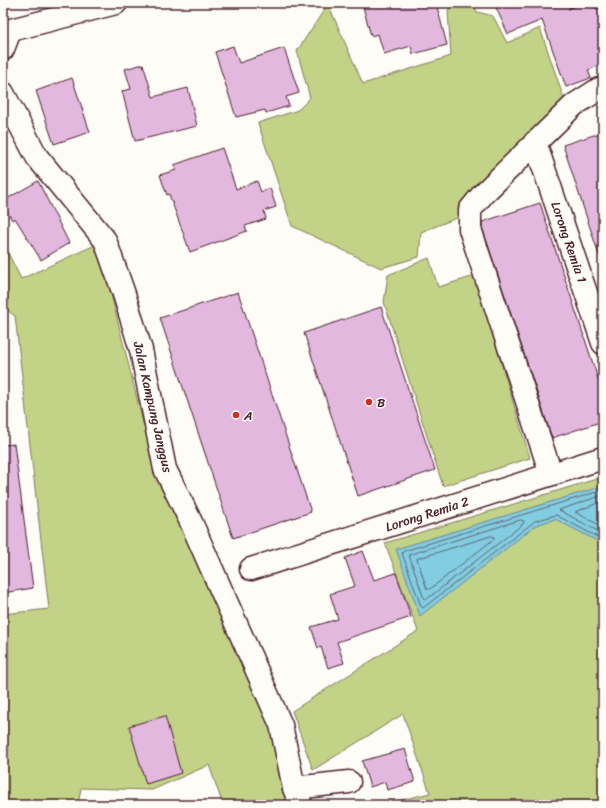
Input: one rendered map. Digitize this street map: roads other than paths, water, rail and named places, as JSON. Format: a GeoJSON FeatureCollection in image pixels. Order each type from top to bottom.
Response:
{"type":"FeatureCollection","features":[{"type":"Feature","properties":{"kind":"street"},"geometry":{"type":"LineString","coordinates":[[5,37],[116,3]]}},
{"type":"Feature","properties":{"kind":"street"},"geometry":{"type":"LineString","coordinates":[[551,474],[470,229],[470,210],[483,194],[574,105],[599,89],[603,89]]}},
{"type":"Feature","properties":{"kind":"street","name":"Jalan Kampung Janggus"},"geometry":{"type":"LineString","coordinates":[[3,93],[37,157],[105,240],[124,294],[141,350],[165,469],[191,522],[281,725],[297,796]]}},
{"type":"Feature","properties":{"kind":"street","name":"Lorong Remia 1"},"geometry":{"type":"LineString","coordinates":[[535,142],[603,343]]}},
{"type":"Feature","properties":{"kind":"street","name":"Lorong Remia 2"},"geometry":{"type":"LineString","coordinates":[[251,569],[603,458]]}},
{"type":"Feature","properties":{"kind":"street"},"geometry":{"type":"LineString","coordinates":[[297,796],[349,782]]}},
{"type":"Feature","properties":{"kind":"water"},"geometry":{"type":"Polygon","coordinates":[[[603,486],[603,544],[555,519],[536,525],[420,616],[396,549],[603,486]]]}},
{"type":"Feature","properties":{"kind":"place","name":"B"},"geometry":{"type":"Point","coordinates":[369,402]}},
{"type":"Feature","properties":{"kind":"place","name":"A"},"geometry":{"type":"Point","coordinates":[236,415]}}]}
